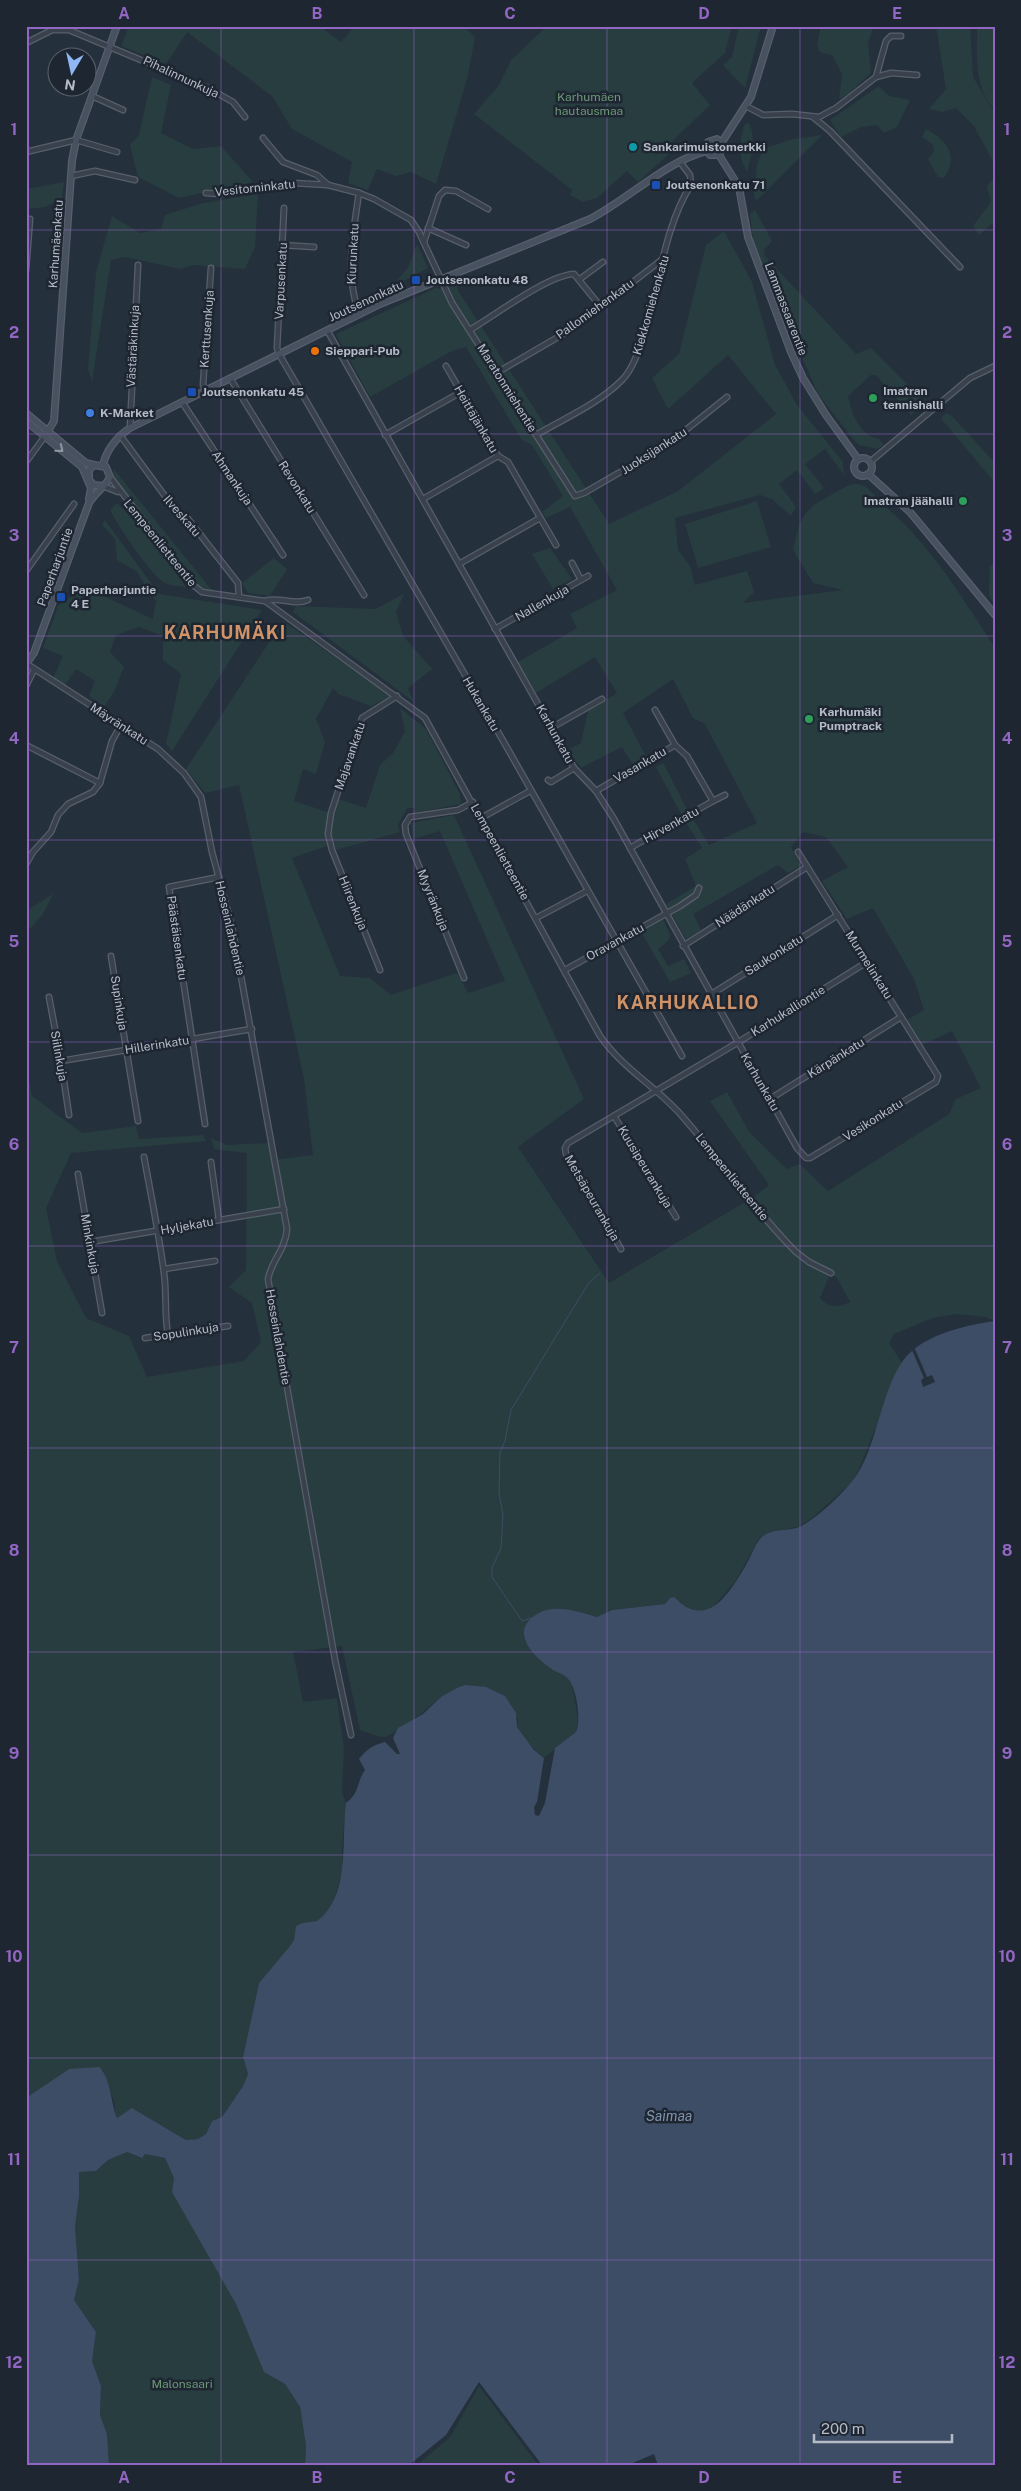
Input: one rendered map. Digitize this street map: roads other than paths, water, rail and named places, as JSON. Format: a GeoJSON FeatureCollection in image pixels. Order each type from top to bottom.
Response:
{"type":"FeatureCollection","features":[{"type":"Feature","properties":{"kind":"street"},"geometry":{"type":"LineString","coordinates":[[26,43],[45,33],[43,26]]}},
{"type":"Feature","properties":{"kind":"street","name":"Karhumäenkatu"},"geometry":{"type":"LineString","coordinates":[[98,79],[117,26]]}},
{"type":"Feature","properties":{"kind":"street"},"geometry":{"type":"LineString","coordinates":[[722,142],[746,106],[756,85],[773,26]]}},
{"type":"Feature","properties":{"kind":"street","name":"Pihalinnunkuja"},"geometry":{"type":"LineString","coordinates":[[45,33],[68,30],[110,46],[208,88],[233,102],[245,116]]}},
{"type":"Feature","properties":{"kind":"street"},"geometry":{"type":"LineString","coordinates":[[876,77],[886,41],[891,36],[901,36]]}},
{"type":"Feature","properties":{"kind":"street"},"geometry":{"type":"LineString","coordinates":[[746,106],[763,115],[823,116],[876,77],[891,73],[917,75]]}},
{"type":"Feature","properties":{"kind":"street","name":"Karhumäenkatu"},"geometry":{"type":"LineString","coordinates":[[26,462],[47,434],[54,421],[71,176],[76,140],[91,98]]}},
{"type":"Feature","properties":{"kind":"street"},"geometry":{"type":"LineString","coordinates":[[96,98],[123,110]]}},
{"type":"Feature","properties":{"kind":"street"},"geometry":{"type":"LineString","coordinates":[[813,117],[830,131],[960,266]]}},
{"type":"Feature","properties":{"kind":"street"},"geometry":{"type":"LineString","coordinates":[[263,138],[283,162],[317,174],[328,185]]}},
{"type":"Feature","properties":{"kind":"street"},"geometry":{"type":"LineString","coordinates":[[717,139],[722,142],[724,149],[719,156],[713,156],[707,151],[707,144],[711,140],[717,139]]}},
{"type":"Feature","properties":{"kind":"street"},"geometry":{"type":"LineString","coordinates":[[26,152],[76,140],[117,152]]}},
{"type":"Feature","properties":{"kind":"street","name":"Joutsenonkatu"},"geometry":{"type":"LineString","coordinates":[[103,465],[109,448],[120,435],[130,428],[358,314],[590,219],[609,209],[680,162],[707,151]]}},
{"type":"Feature","properties":{"kind":"street","name":"Lammassaarentie"},"geometry":{"type":"LineString","coordinates":[[719,156],[739,187],[748,237],[790,352],[803,378],[826,415],[858,459]]}},
{"type":"Feature","properties":{"kind":"street","name":"Kiekkomiehenkatu"},"geometry":{"type":"LineString","coordinates":[[536,435],[611,390],[630,371],[642,340],[675,217],[682,196],[690,187],[692,180],[680,162]]}},
{"type":"Feature","properties":{"kind":"street"},"geometry":{"type":"LineString","coordinates":[[71,176],[95,171],[135,180]]}},
{"type":"Feature","properties":{"kind":"street","name":"Vesitorninkatu"},"geometry":{"type":"LineString","coordinates":[[206,193],[220,194],[293,183],[328,185],[359,193],[399,212],[411,220],[424,242],[440,279]]}},
{"type":"Feature","properties":{"kind":"street"},"geometry":{"type":"LineString","coordinates":[[424,242],[439,196],[445,190],[456,192],[488,209]]}},
{"type":"Feature","properties":{"kind":"street","name":"Kiurunkatu"},"geometry":{"type":"LineString","coordinates":[[358,314],[352,297],[350,278],[359,193]]}},
{"type":"Feature","properties":{"kind":"street","name":"Varpusenkatu"},"geometry":{"type":"LineString","coordinates":[[279,354],[277,348],[284,208]]}},
{"type":"Feature","properties":{"kind":"street"},"geometry":{"type":"LineString","coordinates":[[26,270],[30,218]]}},
{"type":"Feature","properties":{"kind":"street"},"geometry":{"type":"LineString","coordinates":[[428,228],[466,245]]}},
{"type":"Feature","properties":{"kind":"street"},"geometry":{"type":"LineString","coordinates":[[282,245],[314,247]]}},
{"type":"Feature","properties":{"kind":"street","name":"Pallomiehenkatu"},"geometry":{"type":"LineString","coordinates":[[498,372],[562,335],[664,258]]}},
{"type":"Feature","properties":{"kind":"street"},"geometry":{"type":"LineString","coordinates":[[580,279],[603,262]]}},
{"type":"Feature","properties":{"kind":"street","name":"Västäräkinkuja"},"geometry":{"type":"LineString","coordinates":[[130,428],[138,265]]}},
{"type":"Feature","properties":{"kind":"street","name":"Kerttusenkuja"},"geometry":{"type":"LineString","coordinates":[[206,390],[203,385],[211,268]]}},
{"type":"Feature","properties":{"kind":"street"},"geometry":{"type":"LineString","coordinates":[[470,330],[551,280],[574,274],[601,307]]}},
{"type":"Feature","properties":{"kind":"street","name":"Maratonmiehentie"},"geometry":{"type":"LineString","coordinates":[[440,279],[452,303],[498,372],[575,496]]}},
{"type":"Feature","properties":{"kind":"street","name":"Karhunkatu"},"geometry":{"type":"LineString","coordinates":[[327,330],[574,768],[596,791],[630,848],[737,1043],[797,1148],[806,1158]]}},
{"type":"Feature","properties":{"kind":"street","name":"Hukankatu"},"geometry":{"type":"LineString","coordinates":[[279,354],[682,1056]]}},
{"type":"Feature","properties":{"kind":"street","name":"Heittäjänkatu"},"geometry":{"type":"LineString","coordinates":[[446,366],[498,456],[508,462],[556,545]]}},
{"type":"Feature","properties":{"kind":"street"},"geometry":{"type":"LineString","coordinates":[[870,462],[970,378],[995,366]]}},
{"type":"Feature","properties":{"kind":"street","name":"Revonkatu"},"geometry":{"type":"LineString","coordinates":[[230,378],[364,595]]}},
{"type":"Feature","properties":{"kind":"street"},"geometry":{"type":"LineString","coordinates":[[386,435],[461,392]]}},
{"type":"Feature","properties":{"kind":"street","name":"Juoksijankatu"},"geometry":{"type":"LineString","coordinates":[[575,496],[584,493],[667,444],[727,397]]}},
{"type":"Feature","properties":{"kind":"street","name":"Ahmankuja"},"geometry":{"type":"LineString","coordinates":[[182,402],[283,555]]}},
{"type":"Feature","properties":{"kind":"street"},"geometry":{"type":"LineString","coordinates":[[26,413],[47,434],[82,467],[88,480],[94,485],[103,486],[110,477],[108,469],[103,465],[86,463],[47,434],[26,421]]}},
{"type":"Feature","properties":{"kind":"street","name":"Ilveskatu"},"geometry":{"type":"LineString","coordinates":[[120,435],[176,511],[188,520],[238,583],[239,597]]}},
{"type":"Feature","properties":{"kind":"street"},"geometry":{"type":"LineString","coordinates":[[423,500],[498,456]]}},
{"type":"Feature","properties":{"kind":"street"},"geometry":{"type":"LineString","coordinates":[[865,458],[870,462],[872,468],[868,474],[862,476],[856,472],[854,465],[858,459],[865,458]]}},
{"type":"Feature","properties":{"kind":"street"},"geometry":{"type":"LineString","coordinates":[[88,480],[89,470],[94,465]]}},
{"type":"Feature","properties":{"kind":"street"},"geometry":{"type":"LineString","coordinates":[[868,474],[920,523],[995,615]]}},
{"type":"Feature","properties":{"kind":"street","name":"Lempeenlietteentie"},"geometry":{"type":"LineString","coordinates":[[110,477],[120,493],[193,585],[202,592],[265,601],[425,718],[600,1036],[614,1056],[658,1090],[682,1116],[783,1239],[809,1262],[831,1273]]}},
{"type":"Feature","properties":{"kind":"street","name":"Paperharjuntie"},"geometry":{"type":"LineString","coordinates":[[88,480],[91,488],[89,503]]}},
{"type":"Feature","properties":{"kind":"street","name":"Paperharjuntie"},"geometry":{"type":"LineString","coordinates":[[26,664],[34,653],[89,503],[97,490],[103,486]]}},
{"type":"Feature","properties":{"kind":"street","name":"Lempeenlietteentie"},"geometry":{"type":"LineString","coordinates":[[103,486],[120,493]]}},
{"type":"Feature","properties":{"kind":"street"},"geometry":{"type":"LineString","coordinates":[[26,571],[74,504]]}},
{"type":"Feature","properties":{"kind":"street"},"geometry":{"type":"LineString","coordinates":[[459,564],[540,518]]}},
{"type":"Feature","properties":{"kind":"street"},"geometry":{"type":"LineString","coordinates":[[572,562],[581,580]]}},
{"type":"Feature","properties":{"kind":"street","name":"Nallenkuja"},"geometry":{"type":"LineString","coordinates":[[495,629],[588,576]]}},
{"type":"Feature","properties":{"kind":"street"},"geometry":{"type":"LineString","coordinates":[[265,601],[277,600],[296,603],[308,600]]}},
{"type":"Feature","properties":{"kind":"street","name":"Mäyränkatu"},"geometry":{"type":"LineString","coordinates":[[26,664],[158,749],[184,773],[201,797]]}},
{"type":"Feature","properties":{"kind":"street"},"geometry":{"type":"LineString","coordinates":[[26,686],[34,670]]}},
{"type":"Feature","properties":{"kind":"street","name":"Majavankatu"},"geometry":{"type":"LineString","coordinates":[[328,834],[331,813],[362,718],[397,696]]}},
{"type":"Feature","properties":{"kind":"street"},"geometry":{"type":"LineString","coordinates":[[551,728],[602,699]]}},
{"type":"Feature","properties":{"kind":"street","name":"Vasankatu"},"geometry":{"type":"LineString","coordinates":[[596,791],[675,745],[655,710]]}},
{"type":"Feature","properties":{"kind":"street"},"geometry":{"type":"LineString","coordinates":[[26,864],[33,852],[51,832],[58,815],[68,804],[92,792],[100,783],[112,741],[121,724]]}},
{"type":"Feature","properties":{"kind":"street"},"geometry":{"type":"LineString","coordinates":[[26,745],[100,783]]}},
{"type":"Feature","properties":{"kind":"street","name":"Hirvenkatu"},"geometry":{"type":"LineString","coordinates":[[675,745],[687,756],[712,802]]}},
{"type":"Feature","properties":{"kind":"street"},"geometry":{"type":"LineString","coordinates":[[548,780],[551,782],[574,768]]}},
{"type":"Feature","properties":{"kind":"street"},"geometry":{"type":"LineString","coordinates":[[481,818],[530,790]]}},
{"type":"Feature","properties":{"kind":"street","name":"Hirvenkatu"},"geometry":{"type":"LineString","coordinates":[[630,848],[725,795]]}},
{"type":"Feature","properties":{"kind":"street","name":"Hosseinlahdentie"},"geometry":{"type":"LineString","coordinates":[[201,797],[228,908],[252,1029],[284,1210],[287,1229],[286,1244],[270,1268],[268,1278],[337,1667],[352,1735]]}},
{"type":"Feature","properties":{"kind":"street","name":"Myyränkuja"},"geometry":{"type":"LineString","coordinates":[[464,978],[406,834],[406,821],[410,817],[458,810],[472,802]]}},
{"type":"Feature","properties":{"kind":"street","name":"Hiirenkuja"},"geometry":{"type":"LineString","coordinates":[[328,834],[332,850],[380,970]]}},
{"type":"Feature","properties":{"kind":"street","name":"Murmelinkatu"},"geometry":{"type":"LineString","coordinates":[[798,852],[937,1073],[938,1079]]}},
{"type":"Feature","properties":{"kind":"street","name":"Näädänkatu"},"geometry":{"type":"LineString","coordinates":[[683,946],[807,867]]}},
{"type":"Feature","properties":{"kind":"street","name":"Päästäisenkatu"},"geometry":{"type":"LineString","coordinates":[[192,1039],[170,887],[219,877]]}},
{"type":"Feature","properties":{"kind":"street","name":"Oravankatu"},"geometry":{"type":"LineString","coordinates":[[565,970],[689,901],[699,888]]}},
{"type":"Feature","properties":{"kind":"street"},"geometry":{"type":"LineString","coordinates":[[536,918],[586,891]]}},
{"type":"Feature","properties":{"kind":"street","name":"Saukonkatu"},"geometry":{"type":"LineString","coordinates":[[710,995],[838,915]]}},
{"type":"Feature","properties":{"kind":"street","name":"Supinkuja"},"geometry":{"type":"LineString","coordinates":[[111,956],[138,1121]]}},
{"type":"Feature","properties":{"kind":"street","name":"Karhukalliontie"},"geometry":{"type":"LineString","coordinates":[[565,1148],[568,1143],[737,1043],[867,962]]}},
{"type":"Feature","properties":{"kind":"street","name":"Siilinkuja"},"geometry":{"type":"LineString","coordinates":[[49,997],[61,1061],[68,1115]]}},
{"type":"Feature","properties":{"kind":"street","name":"Kärpänkatu"},"geometry":{"type":"LineString","coordinates":[[770,1099],[901,1018]]}},
{"type":"Feature","properties":{"kind":"street","name":"Hillerinkatu"},"geometry":{"type":"LineString","coordinates":[[61,1061],[252,1029]]}},
{"type":"Feature","properties":{"kind":"street"},"geometry":{"type":"LineString","coordinates":[[192,1039],[205,1124]]}},
{"type":"Feature","properties":{"kind":"street","name":"Vesikonkatu"},"geometry":{"type":"LineString","coordinates":[[806,1158],[817,1154],[938,1079]]}},
{"type":"Feature","properties":{"kind":"street","name":"Kuusipeurankuja"},"geometry":{"type":"LineString","coordinates":[[614,1116],[676,1217]]}},
{"type":"Feature","properties":{"kind":"street","name":"Metsäpeurankuja"},"geometry":{"type":"LineString","coordinates":[[565,1148],[566,1154],[621,1248]]}},
{"type":"Feature","properties":{"kind":"street"},"geometry":{"type":"LineString","coordinates":[[144,1157],[164,1269],[166,1291],[164,1317],[168,1334]]}},
{"type":"Feature","properties":{"kind":"street"},"geometry":{"type":"LineString","coordinates":[[211,1162],[219,1220]]}},
{"type":"Feature","properties":{"kind":"street","name":"Minkinkuja"},"geometry":{"type":"LineString","coordinates":[[78,1174],[102,1313]]}},
{"type":"Feature","properties":{"kind":"street","name":"Hyljekatu"},"geometry":{"type":"LineString","coordinates":[[90,1242],[284,1210]]}},
{"type":"Feature","properties":{"kind":"street"},"geometry":{"type":"LineString","coordinates":[[164,1269],[215,1261]]}},
{"type":"Feature","properties":{"kind":"street","name":"Sopulinkuja"},"geometry":{"type":"LineString","coordinates":[[145,1338],[228,1326]]}},
{"type":"Feature","properties":{"kind":"water","name":"Saimaa"},"geometry":{"type":"Polygon","coordinates":[[[995,1321],[995,2465],[658,2465],[654,2454],[628,2465],[542,2465],[479,2382],[446,2435],[409,2465],[305,2465],[306,2446],[300,2407],[285,2384],[264,2372],[236,2304],[172,2192],[174,2178],[165,2158],[145,2154],[142,2158],[127,2152],[108,2160],[96,2171],[79,2172],[79,2196],[75,2227],[79,2280],[74,2300],[96,2332],[92,2361],[101,2386],[100,2415],[107,2434],[109,2465],[26,2465],[26,2098],[69,2069],[99,2067],[106,2077],[117,2118],[132,2108],[186,2140],[198,2139],[206,2134],[212,2121],[222,2117],[243,2086],[248,2074],[243,2057],[259,1983],[294,1940],[296,1926],[302,1923],[317,1921],[328,1910],[335,1897],[340,1882],[344,1850],[346,1803],[356,1792],[365,1770],[359,1759],[374,1746],[385,1742],[397,1754],[400,1754],[393,1738],[398,1728],[423,1714],[441,1697],[457,1688],[465,1685],[486,1687],[505,1696],[516,1713],[517,1727],[534,1750],[544,1758],[537,1802],[534,1807],[535,1815],[539,1816],[545,1803],[555,1748],[576,1732],[578,1707],[569,1680],[543,1663],[526,1642],[525,1628],[529,1621],[537,1614],[551,1609],[567,1610],[597,1617],[612,1610],[665,1604],[670,1598],[674,1597],[686,1607],[697,1610],[707,1609],[716,1605],[732,1587],[756,1545],[764,1535],[779,1530],[799,1527],[806,1523],[831,1503],[853,1480],[865,1460],[895,1375],[903,1361],[913,1350],[941,1334],[963,1327],[995,1321]]]}},
{"type":"Feature","properties":{"kind":"waterway"},"geometry":{"type":"LineString","coordinates":[[532,1618],[522,1621],[492,1577],[492,1568],[501,1548],[503,1515],[499,1493],[500,1452],[505,1441],[511,1410],[588,1284],[600,1273]]}},
{"type":"Feature","properties":{"kind":"place","name":"Sankarimuistomerkki"},"geometry":{"type":"Point","coordinates":[633,147]}},
{"type":"Feature","properties":{"kind":"place","name":"Joutsenonkatu 71"},"geometry":{"type":"Point","coordinates":[656,185]}},
{"type":"Feature","properties":{"kind":"place","name":"Joutsenonkatu 48"},"geometry":{"type":"Point","coordinates":[416,280]}},
{"type":"Feature","properties":{"kind":"place","name":"Sieppari-Pub"},"geometry":{"type":"Point","coordinates":[315,351]}},
{"type":"Feature","properties":{"kind":"place","name":"Joutsenonkatu 45"},"geometry":{"type":"Point","coordinates":[192,392]}},
{"type":"Feature","properties":{"kind":"place","name":"Imatran tennishalli"},"geometry":{"type":"Point","coordinates":[873,398]}},
{"type":"Feature","properties":{"kind":"place","name":"K-Market"},"geometry":{"type":"Point","coordinates":[90,413]}},
{"type":"Feature","properties":{"kind":"place","name":"Imatran jäähalli"},"geometry":{"type":"Point","coordinates":[963,501]}},
{"type":"Feature","properties":{"kind":"place","name":"Paperharjuntie 4 E"},"geometry":{"type":"Point","coordinates":[61,597]}},
{"type":"Feature","properties":{"kind":"place","name":"Karhumäki Pumptrack"},"geometry":{"type":"Point","coordinates":[809,719]}},
{"type":"Feature","properties":{"kind":"district","name":"KARHUMÄKI"},"geometry":{"type":"Point","coordinates":[225,633]}},
{"type":"Feature","properties":{"kind":"district","name":"KARHUKALLIO"},"geometry":{"type":"Point","coordinates":[688,1003]}},
{"type":"Feature","properties":{"kind":"park label","name":"Karhumäen hautausmaa"},"geometry":{"type":"Point","coordinates":[589,104]}},
{"type":"Feature","properties":{"kind":"park label","name":"Malonsaari"},"geometry":{"type":"Point","coordinates":[182,2384]}}]}
